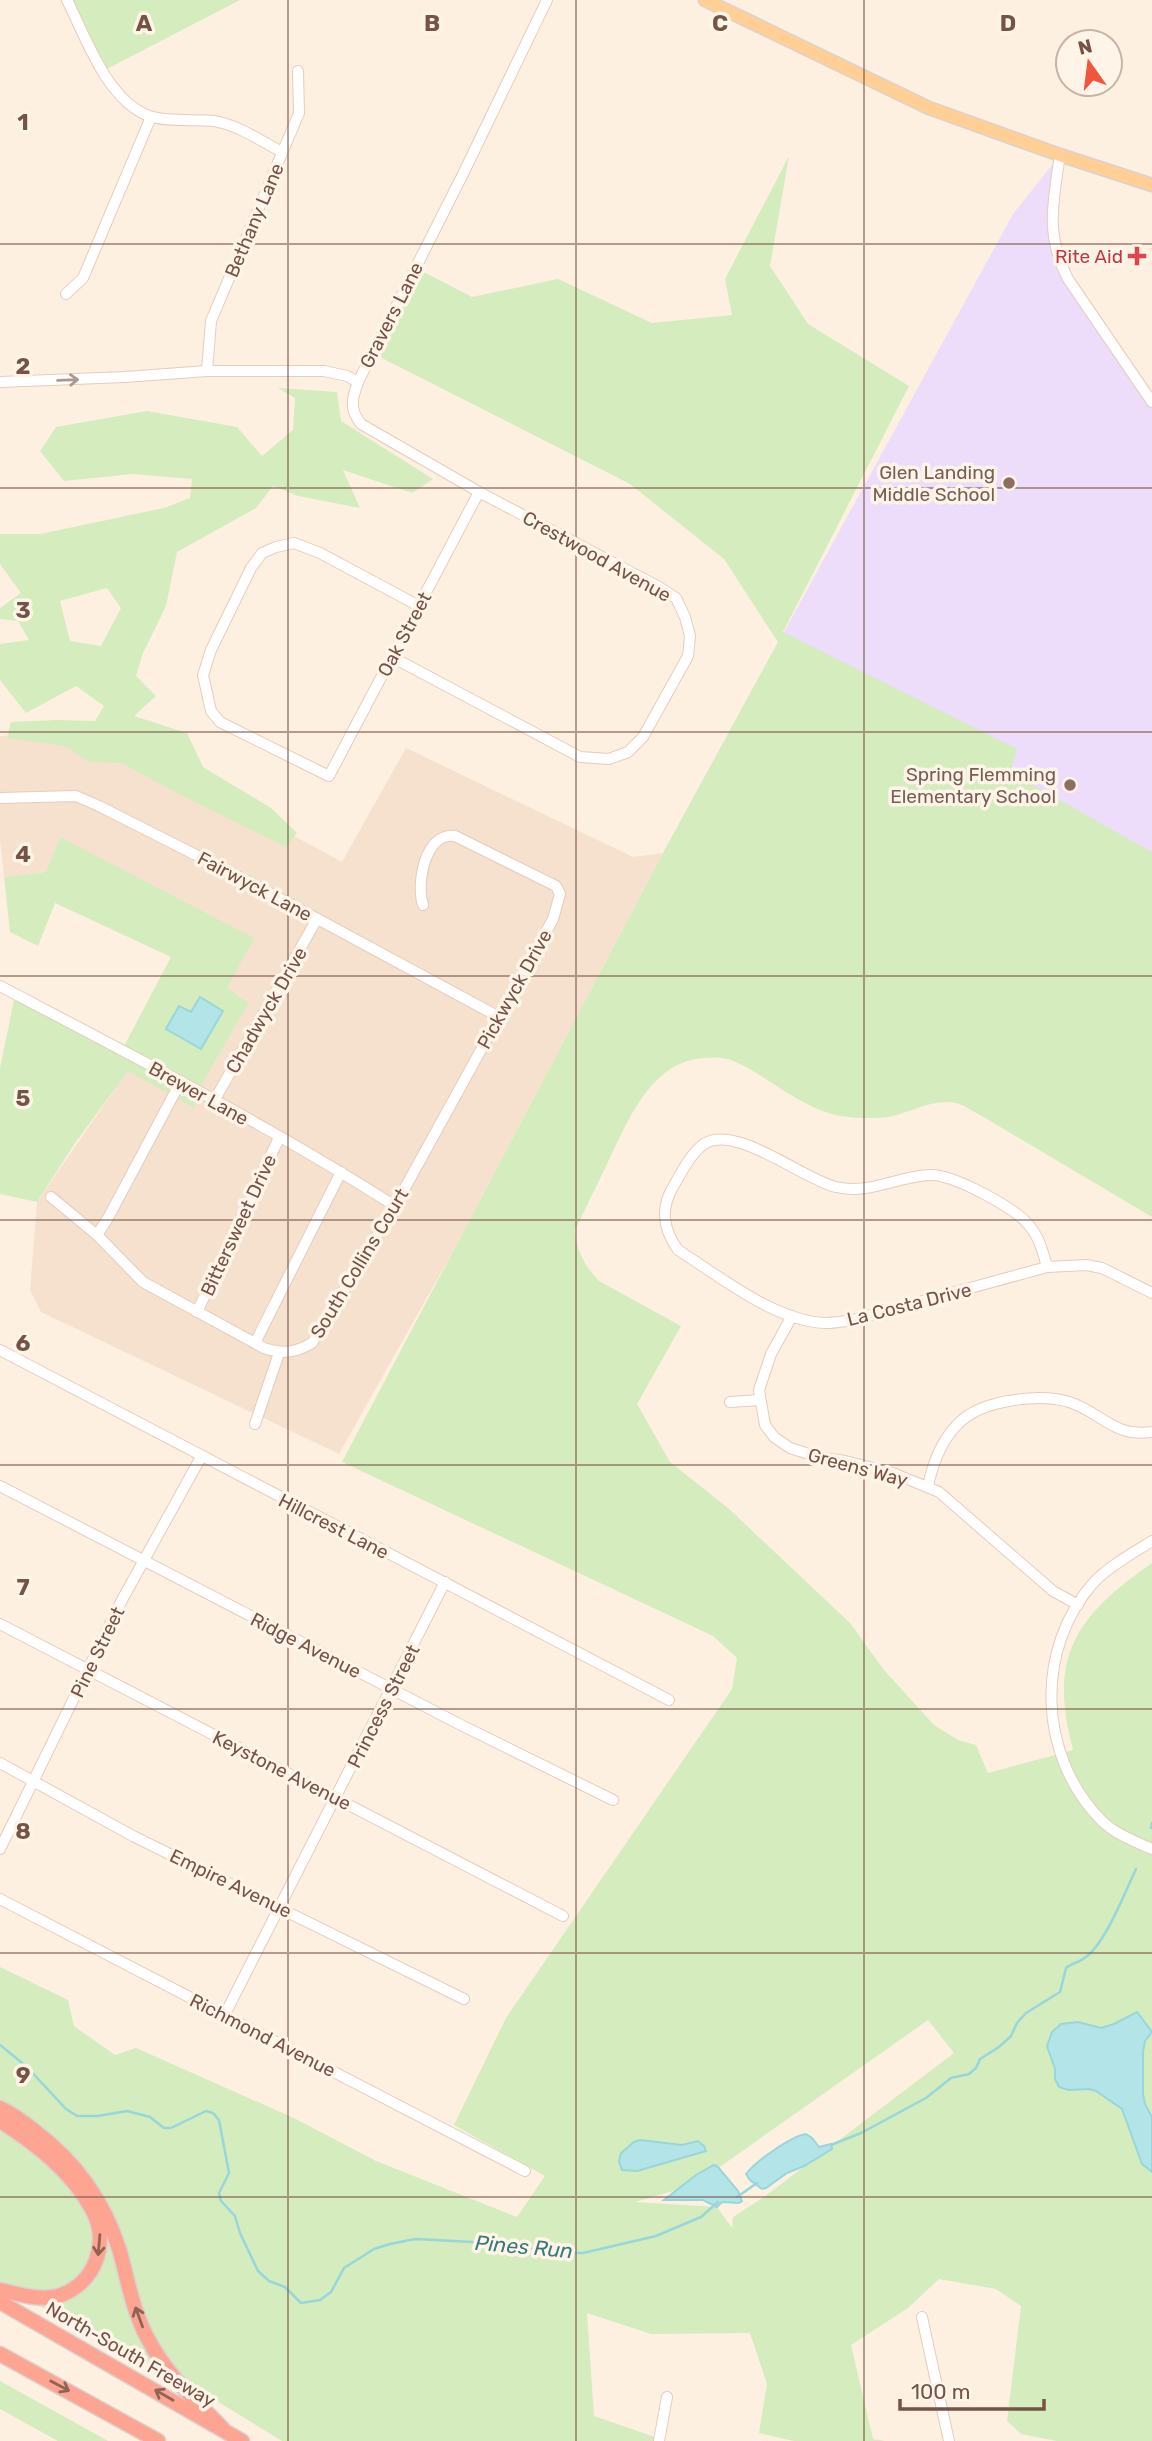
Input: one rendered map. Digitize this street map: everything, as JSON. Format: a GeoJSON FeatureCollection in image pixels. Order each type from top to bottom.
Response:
{"type":"FeatureCollection","features":[{"type":"Feature","properties":{"kind":"highway"},"geometry":{"type":"LineString","coordinates":[[0,2108],[51,2143],[91,2188],[107,2217],[146,2337],[158,2357],[223,2429]]}},
{"type":"Feature","properties":{"kind":"highway"},"geometry":{"type":"LineString","coordinates":[[0,2121],[56,2162],[78,2187],[97,2221],[100,2244],[88,2277],[58,2296],[41,2298],[0,2290]]}},
{"type":"Feature","properties":{"kind":"highway","name":"North-South Freeway"},"geometry":{"type":"LineString","coordinates":[[0,2302],[242,2441]]}},
{"type":"Feature","properties":{"kind":"highway"},"geometry":{"type":"LineString","coordinates":[[0,2354],[158,2441]]}},
{"type":"Feature","properties":{"kind":"main road"},"geometry":{"type":"LineString","coordinates":[[705,0],[929,108],[1152,185]]}},
{"type":"Feature","properties":{"kind":"street"},"geometry":{"type":"LineString","coordinates":[[67,0],[108,81],[128,104],[150,117],[217,122],[240,130],[282,152]]}},
{"type":"Feature","properties":{"kind":"street","name":"Gravers Lane"},"geometry":{"type":"LineString","coordinates":[[0,382],[207,371],[324,371],[347,376],[358,382],[547,0]]}},
{"type":"Feature","properties":{"kind":"street","name":"Bethany Lane"},"geometry":{"type":"LineString","coordinates":[[207,371],[211,321],[299,113],[298,71]]}},
{"type":"Feature","properties":{"kind":"street"},"geometry":{"type":"LineString","coordinates":[[66,293],[83,278],[150,117]]}},
{"type":"Feature","properties":{"kind":"street"},"geometry":{"type":"LineString","coordinates":[[1060,155],[1051,212],[1053,237],[1060,263],[1068,279],[1152,402]]}},
{"type":"Feature","properties":{"kind":"street","name":"Crestwood Avenue"},"geometry":{"type":"LineString","coordinates":[[358,382],[351,405],[361,424],[479,492],[659,587],[676,598],[690,636],[688,656],[643,737],[628,752],[609,759],[580,757],[392,657]]}},
{"type":"Feature","properties":{"kind":"street","name":"Oak Street"},"geometry":{"type":"LineString","coordinates":[[419,606],[320,552],[294,543],[262,553],[251,568],[211,650],[203,675],[211,711],[220,722],[329,776],[419,606],[479,492]]}},
{"type":"Feature","properties":{"kind":"street","name":"Fairwyck Lane"},"geometry":{"type":"LineString","coordinates":[[0,798],[76,796],[251,883],[499,1017]]}},
{"type":"Feature","properties":{"kind":"street","name":"Pickwyck Drive"},"geometry":{"type":"LineString","coordinates":[[423,905],[418,885],[428,853],[443,836],[455,836],[558,889],[559,904],[553,919],[460,1087]]}},
{"type":"Feature","properties":{"kind":"street","name":"Chadwyck Drive"},"geometry":{"type":"LineString","coordinates":[[214,1101],[317,919]]}},
{"type":"Feature","properties":{"kind":"street","name":"Brewer Lane"},"geometry":{"type":"LineString","coordinates":[[0,986],[181,1082],[341,1172],[395,1206]]}},
{"type":"Feature","properties":{"kind":"street"},"geometry":{"type":"LineString","coordinates":[[97,1235],[181,1082]]}},
{"type":"Feature","properties":{"kind":"street","name":"South Collins Court"},"geometry":{"type":"LineString","coordinates":[[279,1353],[301,1350],[312,1343],[395,1206],[460,1087]]}},
{"type":"Feature","properties":{"kind":"street","name":"Bittersweet Drive"},"geometry":{"type":"LineString","coordinates":[[197,1312],[279,1138]]}},
{"type":"Feature","properties":{"kind":"street","name":"La Costa Drive"},"geometry":{"type":"LineString","coordinates":[[1047,1267],[1038,1238],[1027,1223],[985,1195],[950,1177],[931,1175],[851,1190],[834,1187],[757,1150],[730,1140],[717,1139],[705,1143],[681,1172],[666,1199],[664,1219],[678,1250],[751,1296],[792,1316],[824,1323],[853,1320],[1047,1267],[1086,1265],[1102,1268],[1152,1293]]}},
{"type":"Feature","properties":{"kind":"street"},"geometry":{"type":"LineString","coordinates":[[255,1343],[341,1172]]}},
{"type":"Feature","properties":{"kind":"street"},"geometry":{"type":"LineString","coordinates":[[51,1197],[97,1235],[143,1282],[255,1343],[279,1353],[255,1424]]}},
{"type":"Feature","properties":{"kind":"street","name":"Greens Way"},"geometry":{"type":"LineString","coordinates":[[792,1316],[771,1354],[759,1390],[765,1425],[774,1437],[790,1448],[818,1457],[893,1473],[939,1492],[1053,1591],[1078,1605]]}},
{"type":"Feature","properties":{"kind":"street","name":"Hillcrest Lane"},"geometry":{"type":"LineString","coordinates":[[0,1350],[669,1700]]}},
{"type":"Feature","properties":{"kind":"street"},"geometry":{"type":"LineString","coordinates":[[928,1486],[933,1464],[952,1431],[971,1414],[996,1405],[1047,1397],[1069,1402],[1106,1424],[1128,1433],[1152,1432]]}},
{"type":"Feature","properties":{"kind":"street"},"geometry":{"type":"LineString","coordinates":[[730,1402],[760,1400]]}},
{"type":"Feature","properties":{"kind":"street","name":"Pine Street"},"geometry":{"type":"LineString","coordinates":[[0,1849],[122,1600],[201,1457]]}},
{"type":"Feature","properties":{"kind":"street","name":"Ridge Avenue"},"geometry":{"type":"LineString","coordinates":[[0,1486],[613,1800]]}},
{"type":"Feature","properties":{"kind":"street"},"geometry":{"type":"LineString","coordinates":[[1152,1541],[1096,1580],[1078,1605],[1057,1650],[1050,1685],[1060,1754],[1070,1778],[1102,1821],[1123,1837],[1152,1849]]}},
{"type":"Feature","properties":{"kind":"street","name":"Princess Street"},"geometry":{"type":"LineString","coordinates":[[224,2016],[393,1689],[445,1582]]}},
{"type":"Feature","properties":{"kind":"street","name":"Keystone Avenue"},"geometry":{"type":"LineString","coordinates":[[0,1624],[563,1916]]}},
{"type":"Feature","properties":{"kind":"street","name":"Empire Avenue"},"geometry":{"type":"LineString","coordinates":[[0,1763],[133,1836],[464,1999]]}},
{"type":"Feature","properties":{"kind":"street","name":"Richmond Avenue"},"geometry":{"type":"LineString","coordinates":[[0,1899],[525,2171]]}},
{"type":"Feature","properties":{"kind":"street"},"geometry":{"type":"LineString","coordinates":[[922,2317],[949,2441]]}},
{"type":"Feature","properties":{"kind":"street"},"geometry":{"type":"LineString","coordinates":[[659,2441],[667,2397]]}},
{"type":"Feature","properties":{"kind":"shaded area","name":"Glen Landing Middle School"},"geometry":{"type":"Polygon","coordinates":[[[1060,155],[1051,212],[1060,263],[1152,402],[1152,1093],[663,853],[1013,214],[1060,155]]]}},
{"type":"Feature","properties":{"kind":"shaded area"},"geometry":{"type":"Polygon","coordinates":[[[103,732],[342,862],[406,748],[633,857],[663,853],[452,1253],[339,1454],[41,1312],[30,1290],[37,1202],[128,1070],[194,1107],[202,1084],[249,1003],[227,988],[60,837],[46,872],[4,877],[0,840],[0,736],[103,732]]]}},
{"type":"Feature","properties":{"kind":"green space"},"geometry":{"type":"Polygon","coordinates":[[[67,0],[240,0],[103,71],[67,0]]]}},
{"type":"Feature","properties":{"kind":"green space"},"geometry":{"type":"Polygon","coordinates":[[[789,156],[770,266],[808,324],[909,386],[783,632],[1017,749],[1010,772],[1152,852],[1152,1217],[959,1104],[939,1103],[882,1118],[840,1116],[797,1099],[745,1066],[731,1060],[711,1057],[685,1062],[669,1070],[644,1096],[624,1129],[575,1230],[577,1245],[589,1270],[599,1281],[681,1326],[637,1404],[670,1462],[728,1508],[850,1623],[884,1670],[934,1725],[958,1740],[976,1745],[988,1773],[1073,1750],[1066,1717],[1064,1689],[1067,1664],[1074,1642],[1087,1621],[1104,1602],[1152,1563],[1152,2441],[1057,2441],[1021,2434],[1007,2421],[1021,2306],[996,2289],[939,2279],[908,2308],[851,2345],[873,2439],[885,2441],[794,2441],[759,2433],[767,2384],[750,2333],[651,2334],[587,2313],[594,2416],[655,2437],[656,2441],[282,2441],[210,2397],[0,2285],[0,1967],[68,2000],[74,2026],[115,2055],[136,2048],[294,2118],[376,2161],[517,2217],[545,2176],[454,2125],[506,2018],[732,1689],[737,1658],[713,1636],[342,1462],[663,853],[778,642],[724,559],[630,484],[374,354],[420,270],[472,297],[558,279],[652,323],[732,315],[725,279],[789,156]],[[928,2020],[694,2185],[635,2202],[717,2207],[732,2228],[733,2217],[764,2197],[954,2053],[928,2020]]]}},
{"type":"Feature","properties":{"kind":"green space"},"geometry":{"type":"Polygon","coordinates":[[[278,388],[337,392],[341,421],[433,479],[412,493],[343,470],[360,508],[298,496],[273,486],[256,508],[177,552],[166,606],[143,653],[136,676],[156,696],[134,716],[187,733],[203,767],[271,808],[297,833],[286,847],[121,763],[89,762],[65,746],[7,738],[11,722],[95,721],[104,706],[76,686],[26,713],[0,680],[0,644],[29,640],[18,621],[0,619],[0,608],[21,593],[0,564],[0,534],[40,534],[164,508],[190,498],[192,479],[132,474],[64,481],[40,451],[56,427],[147,411],[237,427],[262,456],[293,430],[295,398],[278,388]],[[107,588],[60,601],[70,641],[101,646],[121,608],[107,588]]]}},
{"type":"Feature","properties":{"kind":"green space"},"geometry":{"type":"Polygon","coordinates":[[[60,837],[254,938],[227,988],[249,1003],[202,1084],[194,1108],[128,1071],[75,1143],[37,1202],[0,1194],[0,1068],[14,1000],[122,1050],[171,957],[55,903],[38,946],[10,932],[4,877],[46,872],[60,837]]]}},
{"type":"Feature","properties":{"kind":"green space"},"geometry":{"type":"Polygon","coordinates":[[[0,2381],[108,2441],[58,2441],[0,2409],[0,2381]]]}},
{"type":"Feature","properties":{"kind":"water"},"geometry":{"type":"Polygon","coordinates":[[[200,997],[223,1011],[201,1049],[166,1029],[179,1006],[191,1012],[200,997]]]}},
{"type":"Feature","properties":{"kind":"water"},"geometry":{"type":"Polygon","coordinates":[[[1137,2012],[1152,2032],[1145,2041],[1143,2052],[1143,2094],[1152,2117],[1152,2172],[1142,2164],[1122,2109],[1096,2091],[1059,2087],[1047,2046],[1052,2032],[1061,2024],[1078,2022],[1101,2028],[1137,2012]]]}},
{"type":"Feature","properties":{"kind":"water"},"geometry":{"type":"Polygon","coordinates":[[[806,2134],[819,2147],[831,2144],[832,2149],[787,2173],[766,2188],[762,2189],[750,2180],[746,2174],[757,2163],[774,2150],[806,2134]]]}},
{"type":"Feature","properties":{"kind":"water"},"geometry":{"type":"Polygon","coordinates":[[[640,2140],[682,2145],[698,2141],[706,2151],[637,2171],[622,2170],[619,2162],[621,2153],[640,2140]]]}},
{"type":"Feature","properties":{"kind":"water"},"geometry":{"type":"Polygon","coordinates":[[[714,2165],[738,2191],[742,2201],[722,2202],[717,2207],[703,2200],[664,2200],[696,2175],[714,2165]]]}},
{"type":"Feature","properties":{"kind":"waterway","name":"Pines Run"},"geometry":{"type":"LineString","coordinates":[[1151,1828],[1152,1823]]}},
{"type":"Feature","properties":{"kind":"waterway","name":"Pines Run"},"geometry":{"type":"LineString","coordinates":[[831,2145],[861,2133],[926,2098],[951,2078],[969,2074],[980,2059],[1011,2036],[1026,2013],[1060,1992],[1066,1968],[1086,1957],[1101,1940],[1136,1869]]}},
{"type":"Feature","properties":{"kind":"waterway","name":"Pines Run"},"geometry":{"type":"LineString","coordinates":[[0,2045],[27,2067],[66,2109],[77,2116],[127,2111],[150,2117],[164,2128],[171,2128],[206,2111],[213,2113],[219,2120],[229,2173],[219,2193],[221,2201],[235,2216],[258,2271],[269,2281],[285,2287],[301,2303],[320,2300],[331,2292],[344,2268],[374,2249],[390,2244],[415,2239],[472,2242],[495,2249],[520,2242],[539,2252],[583,2253],[656,2236],[701,2217],[718,2202]]}},
{"type":"Feature","properties":{"kind":"waterway","name":"Pines Run"},"geometry":{"type":"LineString","coordinates":[[737,2197],[757,2183]]}},
{"type":"Feature","properties":{"kind":"place","name":"Rite Aid"},"geometry":{"type":"Point","coordinates":[1137,256]}},
{"type":"Feature","properties":{"kind":"place","name":"Glen Landing Middle School"},"geometry":{"type":"Point","coordinates":[1009,483]}},
{"type":"Feature","properties":{"kind":"place","name":"Spring Flemming Elementary School"},"geometry":{"type":"Point","coordinates":[1070,785]}}]}
